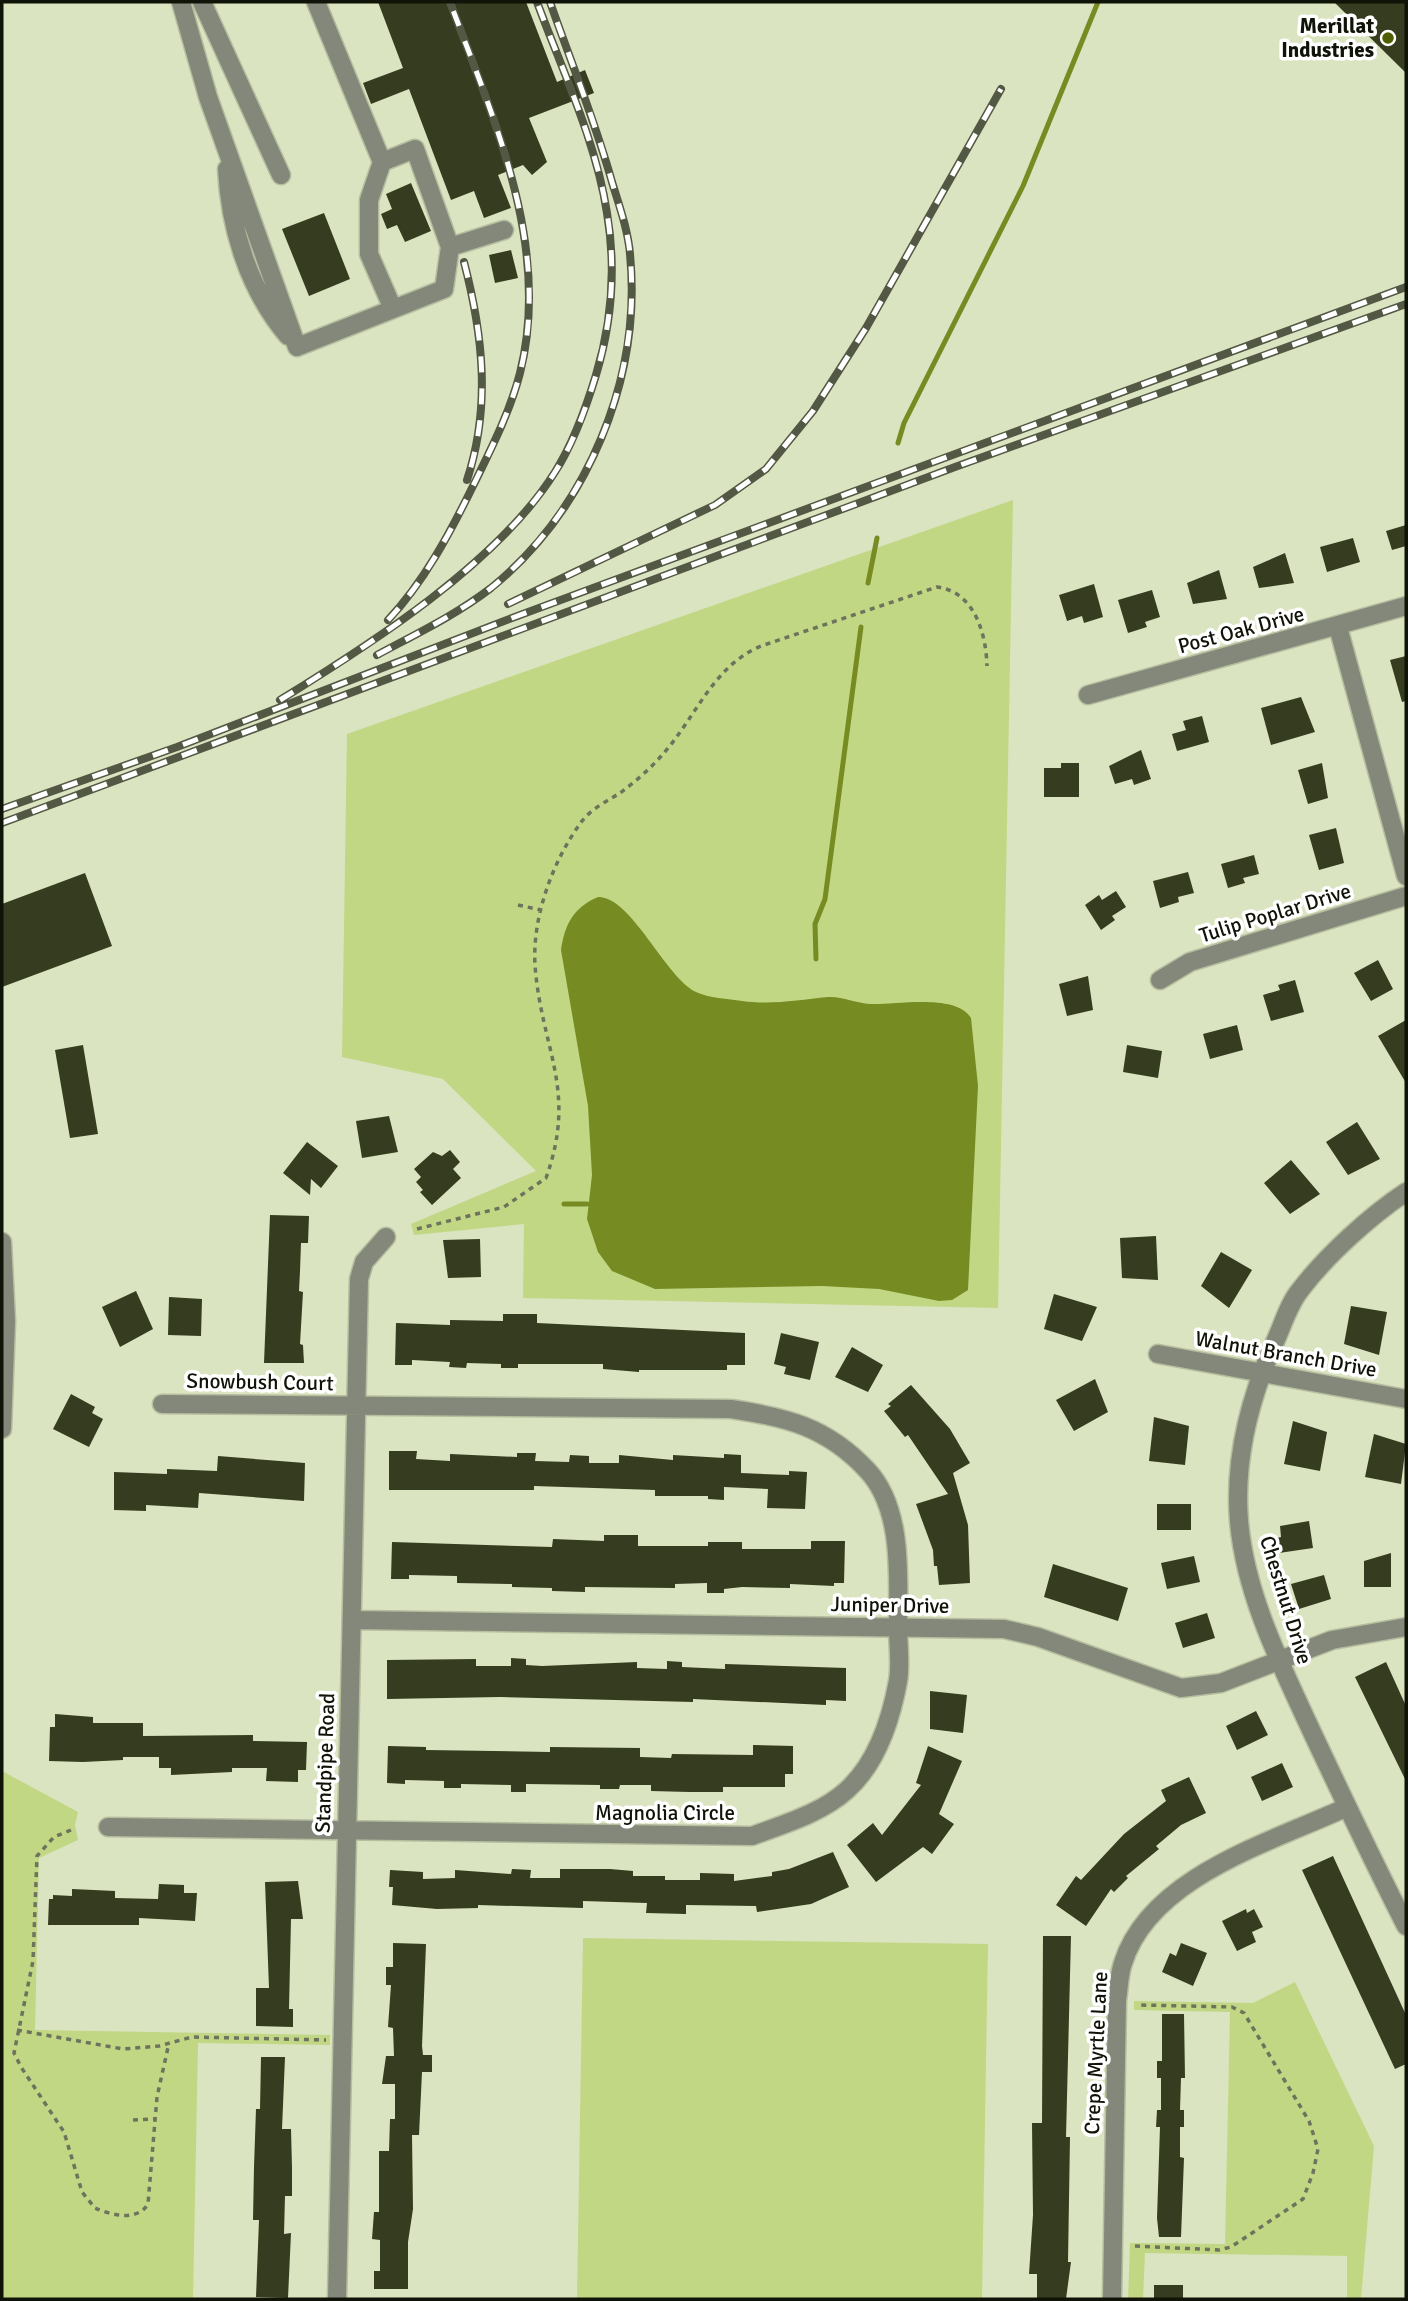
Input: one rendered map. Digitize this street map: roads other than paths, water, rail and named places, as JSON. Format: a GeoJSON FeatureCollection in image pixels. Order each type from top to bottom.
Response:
{"type":"FeatureCollection","features":[{"type":"Feature","properties":{"kind":"street"},"geometry":{"type":"LineString","coordinates":[[181,2],[226,150],[297,347],[444,289],[450,247],[415,149],[382,162]]}},
{"type":"Feature","properties":{"kind":"street"},"geometry":{"type":"LineString","coordinates":[[202,2],[281,175]]}},
{"type":"Feature","properties":{"kind":"street"},"geometry":{"type":"LineString","coordinates":[[316,2],[382,162],[369,201],[369,254],[393,309]]}},
{"type":"Feature","properties":{"kind":"street"},"geometry":{"type":"LineString","coordinates":[[450,247],[504,230]]}},
{"type":"Feature","properties":{"kind":"street","name":"Post Oak Drive"},"geometry":{"type":"LineString","coordinates":[[1088,695],[1406,606]]}},
{"type":"Feature","properties":{"kind":"street"},"geometry":{"type":"LineString","coordinates":[[1338,627],[1406,876]]}},
{"type":"Feature","properties":{"kind":"street","name":"Tulip Poplar Drive"},"geometry":{"type":"LineString","coordinates":[[1160,981],[1190,962],[1406,896]]}},
{"type":"Feature","properties":{"kind":"street","name":"Chestnut Drive"},"geometry":{"type":"LineString","coordinates":[[1406,1192],[1355,1234],[1299,1290],[1261,1374],[1245,1420],[1240,1466],[1239,1521],[1252,1580],[1278,1661],[1345,1808],[1406,1926]]}},
{"type":"Feature","properties":{"kind":"street","name":"Standpipe Road"},"geometry":{"type":"LineString","coordinates":[[337,2299],[345,1831],[354,1620],[359,1279],[364,1262],[386,1237]]}},
{"type":"Feature","properties":{"kind":"street"},"geometry":{"type":"LineString","coordinates":[[2,1242],[6,1321],[2,1429]]}},
{"type":"Feature","properties":{"kind":"street","name":"Walnut Branch Drive"},"geometry":{"type":"LineString","coordinates":[[1158,1354],[1406,1399]]}},
{"type":"Feature","properties":{"kind":"street","name":"Snowbush Court"},"geometry":{"type":"LineString","coordinates":[[162,1404],[358,1406]]}},
{"type":"Feature","properties":{"kind":"street","name":"Magnolia Circle"},"geometry":{"type":"LineString","coordinates":[[108,1827],[721,1838],[752,1836],[800,1819],[847,1790],[873,1756],[888,1723],[899,1678],[898,1550],[890,1512],[869,1472],[824,1434],[783,1417],[731,1409],[358,1406]]}},
{"type":"Feature","properties":{"kind":"street","name":"Juniper Drive"},"geometry":{"type":"LineString","coordinates":[[354,1620],[1004,1629],[1038,1637],[1181,1688],[1221,1683],[1332,1640],[1406,1627]]}},
{"type":"Feature","properties":{"kind":"street","name":"Crepe Myrtle Lane"},"geometry":{"type":"LineString","coordinates":[[1111,2299],[1117,2000],[1123,1962],[1138,1931],[1160,1903],[1184,1886],[1207,1871],[1345,1808]]}},
{"type":"Feature","properties":{"kind":"waterway"},"geometry":{"type":"LineString","coordinates":[[898,443],[904,423],[1023,186],[1098,2]]}},
{"type":"Feature","properties":{"kind":"waterway"},"geometry":{"type":"LineString","coordinates":[[868,583],[877,538]]}},
{"type":"Feature","properties":{"kind":"waterway"},"geometry":{"type":"LineString","coordinates":[[816,959],[815,924],[825,899],[861,627]]}},
{"type":"Feature","properties":{"kind":"waterway"},"geometry":{"type":"LineString","coordinates":[[564,1204],[587,1204]]}},
{"type":"Feature","properties":{"kind":"railway"},"geometry":{"type":"LineString","coordinates":[[388,620],[413,590],[435,556],[487,458],[516,388],[528,325],[529,278],[513,183],[484,91],[450,2]]}},
{"type":"Feature","properties":{"kind":"railway"},"geometry":{"type":"LineString","coordinates":[[280,700],[392,627],[467,569],[501,538],[531,506],[555,472],[584,412],[601,355],[609,315],[612,274],[610,233],[602,186],[587,133],[537,2]]}},
{"type":"Feature","properties":{"kind":"railway"},"geometry":{"type":"LineString","coordinates":[[377,655],[478,598],[525,556],[555,520],[581,480],[601,438],[617,393],[627,347],[631,301],[629,245],[598,137],[550,2]]}},
{"type":"Feature","properties":{"kind":"railway"},"geometry":{"type":"LineString","coordinates":[[508,604],[715,505],[766,469],[813,411],[866,328],[1001,89]]}},
{"type":"Feature","properties":{"kind":"railway"},"geometry":{"type":"LineString","coordinates":[[464,262],[476,317],[482,371],[479,425],[467,480]]}},
{"type":"Feature","properties":{"kind":"railway"},"geometry":{"type":"LineString","coordinates":[[2,809],[177,747],[512,618],[1406,287]]}},
{"type":"Feature","properties":{"kind":"railway"},"geometry":{"type":"LineString","coordinates":[[2,823],[955,467],[1406,304]]}},
{"type":"Feature","properties":{"kind":"place","name":"Merillat Industries"},"geometry":{"type":"Point","coordinates":[1388,38]}}]}
